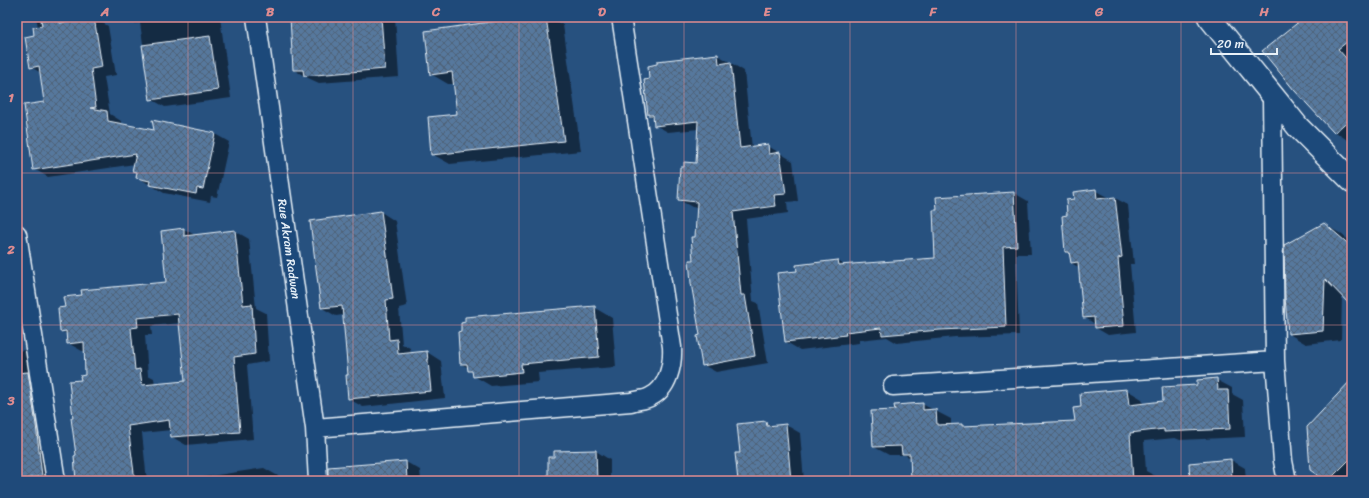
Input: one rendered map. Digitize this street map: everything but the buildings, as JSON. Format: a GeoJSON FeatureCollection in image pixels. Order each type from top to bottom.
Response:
{"type":"FeatureCollection","features":[{"type":"Feature","properties":{"kind":"main road"},"geometry":{"type":"LineString","coordinates":[[1209,17],[1272,97],[1298,127],[1352,181]]}},
{"type":"Feature","properties":{"kind":"street","name":"Rue Akram Radwan"},"geometry":{"type":"LineString","coordinates":[[256,17],[315,428],[318,481]]}},
{"type":"Feature","properties":{"kind":"street"},"geometry":{"type":"LineString","coordinates":[[315,428],[631,402],[650,397],[659,390],[668,376],[672,356],[672,347],[622,17]]}},
{"type":"Feature","properties":{"kind":"street"},"geometry":{"type":"LineString","coordinates":[[1272,97],[1274,361],[1283,461],[1287,481]]}},
{"type":"Feature","properties":{"kind":"street"},"geometry":{"type":"LineString","coordinates":[[17,234],[56,481]]}},
{"type":"Feature","properties":{"kind":"street"},"geometry":{"type":"LineString","coordinates":[[892,386],[1274,361]]}}]}
